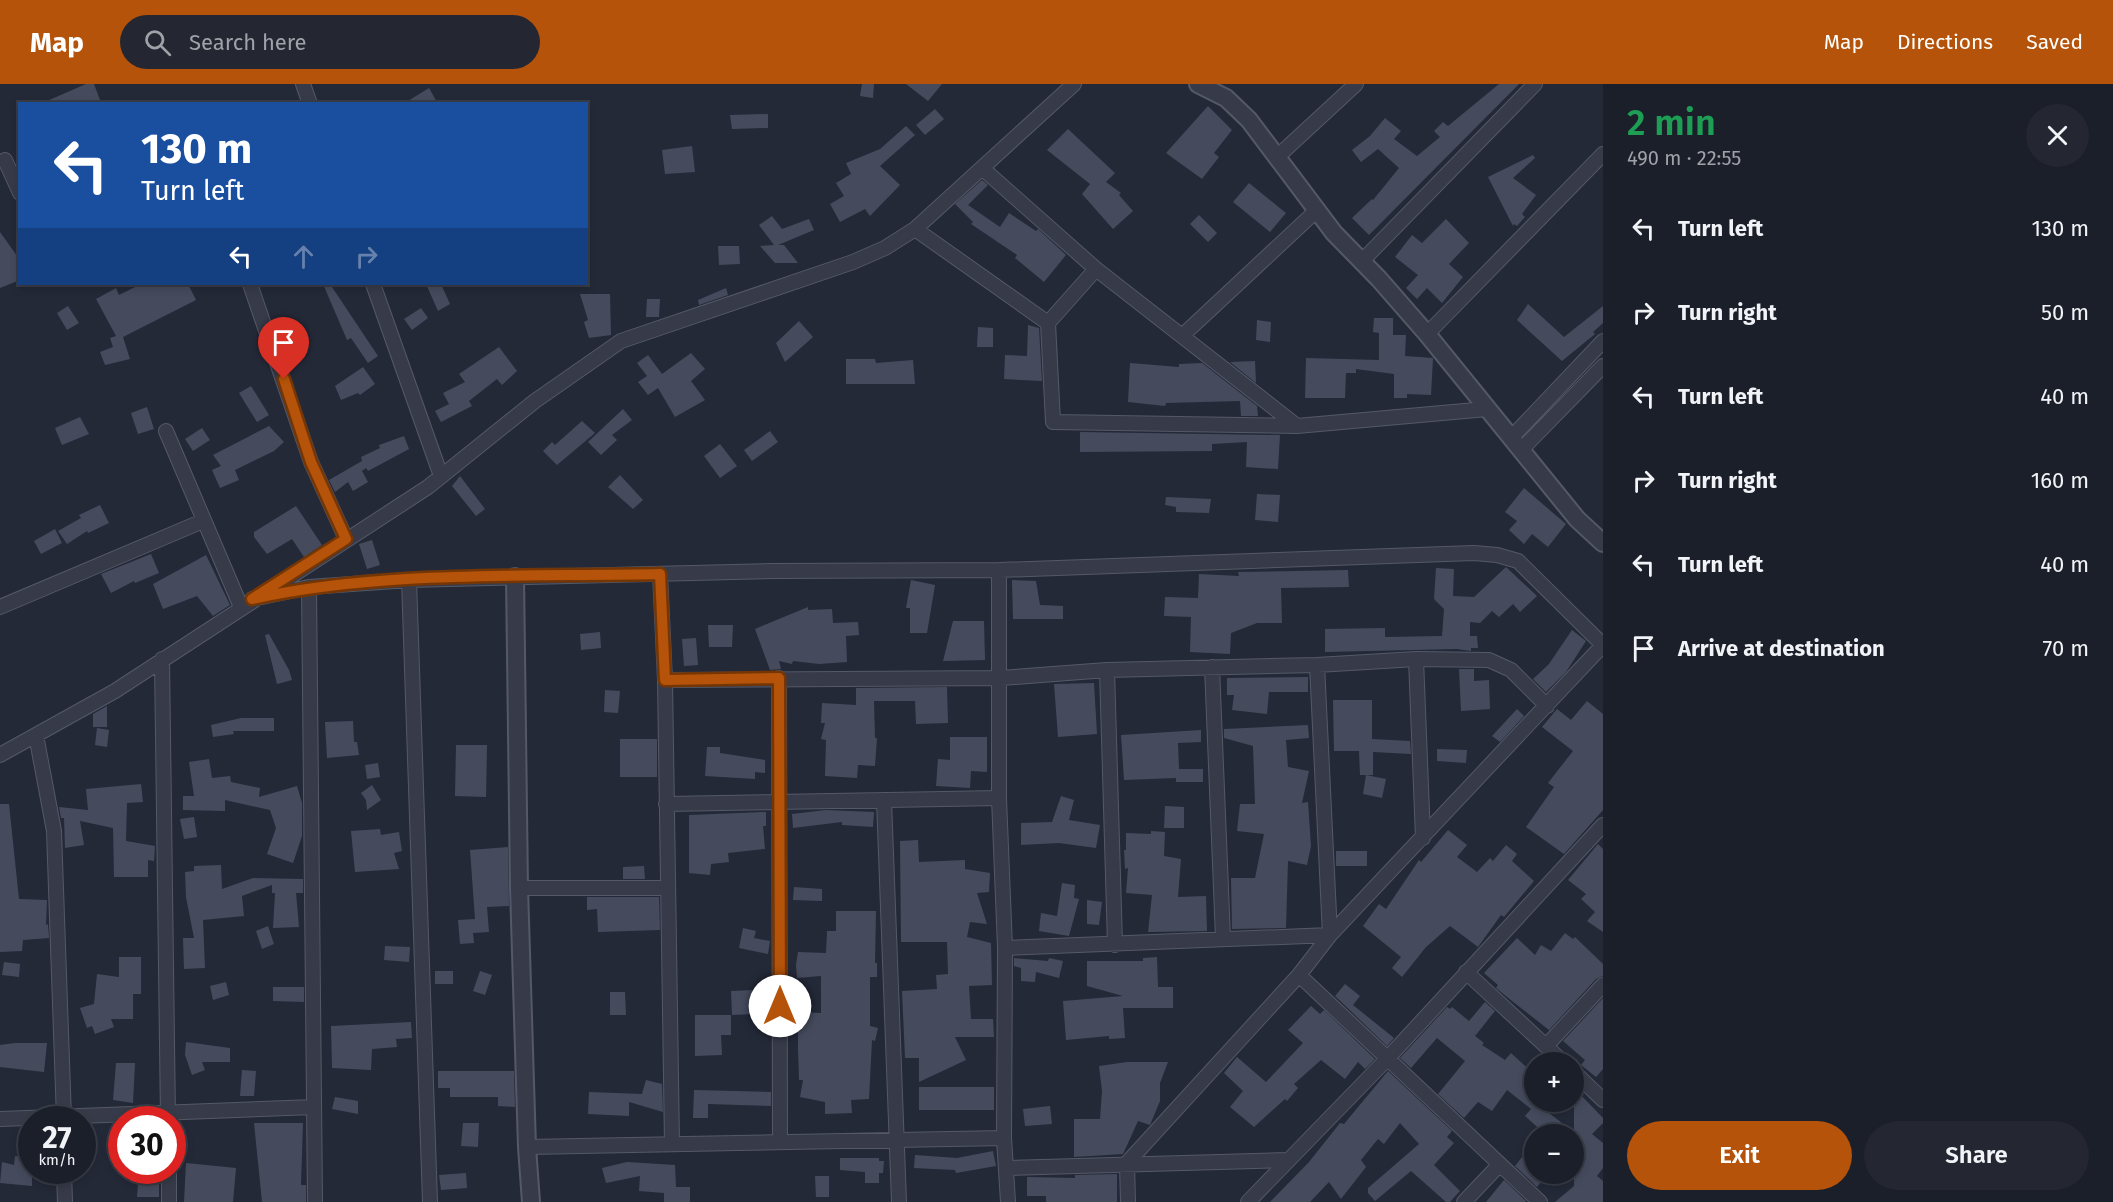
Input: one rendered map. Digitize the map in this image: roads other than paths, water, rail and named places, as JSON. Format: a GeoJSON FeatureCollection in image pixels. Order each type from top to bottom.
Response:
{"type":"FeatureCollection","features":[{"type":"Feature","properties":{"kind":"street"},"geometry":{"type":"LineString","coordinates":[[303,84],[309,102]]}},
{"type":"Feature","properties":{"kind":"street"},"geometry":{"type":"LineString","coordinates":[[0,755],[115,691],[441,476],[535,401],[621,341],[853,262],[885,248],[915,229],[1074,84]]}},
{"type":"Feature","properties":{"kind":"street"},"geometry":{"type":"LineString","coordinates":[[1198,84],[1226,98]]}},
{"type":"Feature","properties":{"kind":"street"},"geometry":{"type":"LineString","coordinates":[[1214,84],[1249,120],[1334,233],[1427,334],[1577,519],[1603,543]]}},
{"type":"Feature","properties":{"kind":"street"},"geometry":{"type":"LineString","coordinates":[[1277,157],[1356,84]]}},
{"type":"Feature","properties":{"kind":"street"},"geometry":{"type":"LineString","coordinates":[[1362,261],[1535,84]]}},
{"type":"Feature","properties":{"kind":"street"},"geometry":{"type":"LineString","coordinates":[[1427,334],[1603,154]]}},
{"type":"Feature","properties":{"kind":"street"},"geometry":{"type":"LineString","coordinates":[[5,160],[18,189]]}},
{"type":"Feature","properties":{"kind":"street"},"geometry":{"type":"LineString","coordinates":[[982,168],[1096,268],[1297,426]]}},
{"type":"Feature","properties":{"kind":"street"},"geometry":{"type":"LineString","coordinates":[[1183,335],[1317,210]]}},
{"type":"Feature","properties":{"kind":"street"},"geometry":{"type":"LineString","coordinates":[[915,229],[1048,323]]}},
{"type":"Feature","properties":{"kind":"street"},"geometry":{"type":"LineString","coordinates":[[1096,268],[1048,323],[1053,422],[1297,426],[1487,409]]}},
{"type":"Feature","properties":{"kind":"street"},"geometry":{"type":"LineString","coordinates":[[250,285],[311,462],[346,539]]}},
{"type":"Feature","properties":{"kind":"street"},"geometry":{"type":"LineString","coordinates":[[373,285],[441,476]]}},
{"type":"Feature","properties":{"kind":"street"},"geometry":{"type":"LineString","coordinates":[[1516,444],[1603,341]]}},
{"type":"Feature","properties":{"kind":"street"},"geometry":{"type":"LineString","coordinates":[[1516,444],[1603,366]]}},
{"type":"Feature","properties":{"kind":"street"},"geometry":{"type":"LineString","coordinates":[[166,431],[203,521],[247,603]]}},
{"type":"Feature","properties":{"kind":"street"},"geometry":{"type":"LineString","coordinates":[[0,607],[203,521]]}},
{"type":"Feature","properties":{"kind":"street"},"geometry":{"type":"LineString","coordinates":[[247,603],[309,587],[410,580],[871,569],[999,570],[1474,553],[1497,555],[1518,561],[1603,645],[1330,934],[1299,975],[1127,1163],[1128,1202]]}},
{"type":"Feature","properties":{"kind":"street"},"geometry":{"type":"LineString","coordinates":[[999,570],[1001,678],[999,798],[1005,948],[1004,1138],[1008,1202]]}},
{"type":"Feature","properties":{"kind":"street"},"geometry":{"type":"LineString","coordinates":[[660,574],[665,680],[672,1144]]}},
{"type":"Feature","properties":{"kind":"street"},"geometry":{"type":"LineString","coordinates":[[515,577],[519,888],[527,1147],[531,1202]]}},
{"type":"Feature","properties":{"kind":"street"},"geometry":{"type":"LineString","coordinates":[[410,580],[430,1202]]}},
{"type":"Feature","properties":{"kind":"street"},"geometry":{"type":"LineString","coordinates":[[309,587],[315,1202]]}},
{"type":"Feature","properties":{"kind":"street"},"geometry":{"type":"LineString","coordinates":[[162,659],[168,1106]]}},
{"type":"Feature","properties":{"kind":"street"},"geometry":{"type":"LineString","coordinates":[[665,680],[1001,678],[1107,670],[1317,665],[1416,659],[1489,660],[1500,663],[1511,670],[1547,706]]}},
{"type":"Feature","properties":{"kind":"street"},"geometry":{"type":"LineString","coordinates":[[1416,659],[1423,838]]}},
{"type":"Feature","properties":{"kind":"street"},"geometry":{"type":"LineString","coordinates":[[1317,665],[1330,934]]}},
{"type":"Feature","properties":{"kind":"street"},"geometry":{"type":"LineString","coordinates":[[1212,667],[1223,938]]}},
{"type":"Feature","properties":{"kind":"street"},"geometry":{"type":"LineString","coordinates":[[1107,670],[1115,945]]}},
{"type":"Feature","properties":{"kind":"street"},"geometry":{"type":"LineString","coordinates":[[779,678],[780,1142]]}},
{"type":"Feature","properties":{"kind":"street"},"geometry":{"type":"LineString","coordinates":[[36,735],[54,831],[64,1106]]}},
{"type":"Feature","properties":{"kind":"street"},"geometry":{"type":"LineString","coordinates":[[666,804],[999,798]]}},
{"type":"Feature","properties":{"kind":"street"},"geometry":{"type":"LineString","coordinates":[[884,800],[899,1202]]}},
{"type":"Feature","properties":{"kind":"street"},"geometry":{"type":"LineString","coordinates":[[1248,1202],[1386,1060],[1603,825]]}},
{"type":"Feature","properties":{"kind":"street"},"geometry":{"type":"LineString","coordinates":[[519,888],[667,888]]}},
{"type":"Feature","properties":{"kind":"street"},"geometry":{"type":"LineString","coordinates":[[1005,948],[1330,934]]}},
{"type":"Feature","properties":{"kind":"street"},"geometry":{"type":"LineString","coordinates":[[1466,972],[1552,1052]]}},
{"type":"Feature","properties":{"kind":"street"},"geometry":{"type":"LineString","coordinates":[[1299,975],[1386,1060],[1540,1202]]}},
{"type":"Feature","properties":{"kind":"street"},"geometry":{"type":"LineString","coordinates":[[1546,1046],[1603,985]]}},
{"type":"Feature","properties":{"kind":"street"},"geometry":{"type":"LineString","coordinates":[[1584,1082],[1603,1100]]}},
{"type":"Feature","properties":{"kind":"street"},"geometry":{"type":"LineString","coordinates":[[186,1115],[314,1107]]}},
{"type":"Feature","properties":{"kind":"street"},"geometry":{"type":"LineString","coordinates":[[0,1119],[18,1119]]}},
{"type":"Feature","properties":{"kind":"street"},"geometry":{"type":"LineString","coordinates":[[527,1147],[1004,1138]]}},
{"type":"Feature","properties":{"kind":"street"},"geometry":{"type":"LineString","coordinates":[[1007,1168],[1287,1160]]}},
{"type":"Feature","properties":{"kind":"street"},"geometry":{"type":"LineString","coordinates":[[1464,1202],[1500,1164]]}},
{"type":"Feature","properties":{"kind":"street"},"geometry":{"type":"LineString","coordinates":[[64,1184],[65,1202]]}},
{"type":"Feature","properties":{"kind":"street"},"geometry":{"type":"LineString","coordinates":[[169,1184],[169,1202]]}}]}
